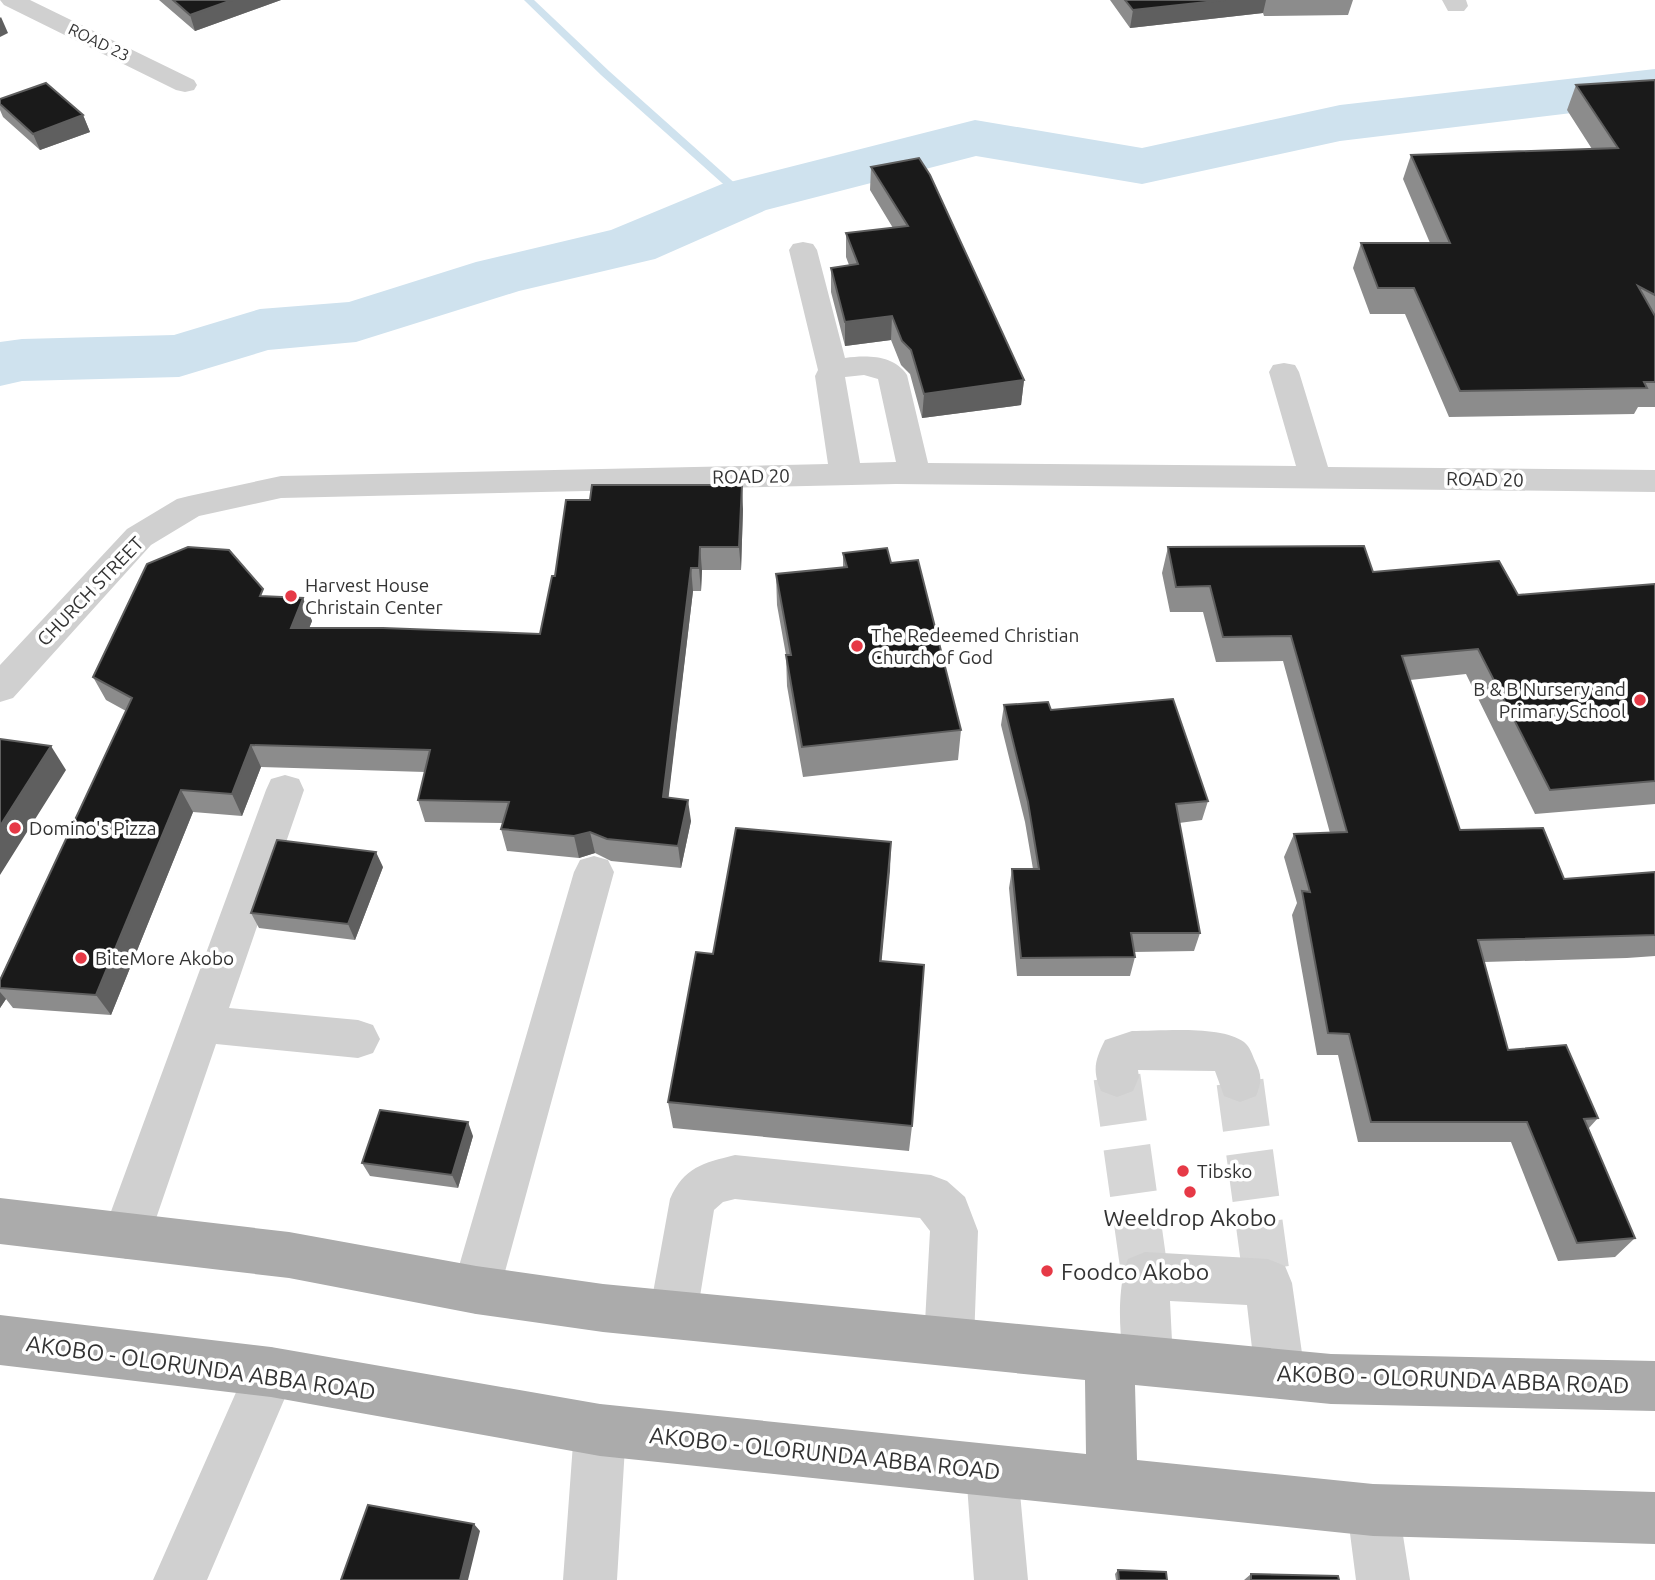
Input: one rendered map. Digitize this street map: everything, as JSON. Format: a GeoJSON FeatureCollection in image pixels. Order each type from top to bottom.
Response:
{"type":"FeatureCollection","features":[{"type":"Feature","properties":{"kind":"main road","name":"AKOBO - OLORUNDA ABBA ROAD"},"geometry":{"type":"LineString","coordinates":[[0,1221],[289,1255],[476,1290],[673,1315],[1331,1379],[1655,1386]]}},
{"type":"Feature","properties":{"kind":"main road","name":"AKOBO - OLORUNDA ABBA ROAD"},"geometry":{"type":"LineString","coordinates":[[0,1340],[271,1372],[600,1430],[1373,1510],[1655,1518]]}},
{"type":"Feature","properties":{"kind":"main road"},"geometry":{"type":"LineString","coordinates":[[1112,1483],[1128,1359]]}},
{"type":"Feature","properties":{"kind":"street","name":"ROAD 23"},"geometry":{"type":"LineString","coordinates":[[12,0],[185,85]]}},
{"type":"Feature","properties":{"kind":"street"},"geometry":{"type":"LineString","coordinates":[[803,250],[833,370],[830,376],[846,474]]}},
{"type":"Feature","properties":{"kind":"street"},"geometry":{"type":"LineString","coordinates":[[833,370],[842,367],[879,366],[892,375],[914,473]]}},
{"type":"Feature","properties":{"kind":"street"},"geometry":{"type":"LineString","coordinates":[[1284,372],[1315,477]]}},
{"type":"Feature","properties":{"kind":"street","name":"ROAD 20"},"geometry":{"type":"LineString","coordinates":[[189,507],[281,487],[846,474],[1655,481]]}},
{"type":"Feature","properties":{"kind":"street","name":"CHURCH STREET"},"geometry":{"type":"LineString","coordinates":[[0,688],[139,537],[189,507]]}},
{"type":"Feature","properties":{"kind":"street"},"geometry":{"type":"LineString","coordinates":[[126,1236],[285,790]]}},
{"type":"Feature","properties":{"kind":"street"},"geometry":{"type":"LineString","coordinates":[[476,1290],[594,872]]}},
{"type":"Feature","properties":{"kind":"street"},"geometry":{"type":"LineString","coordinates":[[201,1024],[358,1039]]}},
{"type":"Feature","properties":{"kind":"street"},"geometry":{"type":"LineString","coordinates":[[1117,1077],[1116,1063],[1120,1054],[1132,1049],[1217,1052],[1224,1053],[1236,1064],[1240,1082]]}},
{"type":"Feature","properties":{"kind":"street"},"geometry":{"type":"LineString","coordinates":[[673,1315],[693,1199],[710,1183],[735,1177],[931,1197],[948,1213],[954,1231],[949,1341]]}},
{"type":"Feature","properties":{"kind":"street"},"geometry":{"type":"LineString","coordinates":[[1128,1359],[1144,1273],[1267,1278],[1280,1374]]}},
{"type":"Feature","properties":{"kind":"street"},"geometry":{"type":"LineString","coordinates":[[180,1580],[271,1372]]}},
{"type":"Feature","properties":{"kind":"street"},"geometry":{"type":"LineString","coordinates":[[590,1580],[600,1430]]}},
{"type":"Feature","properties":{"kind":"street"},"geometry":{"type":"LineString","coordinates":[[992,1471],[1001,1580]]}},
{"type":"Feature","properties":{"kind":"street"},"geometry":{"type":"LineString","coordinates":[[1373,1510],[1383,1580]]}},
{"type":"Feature","properties":{"kind":"building"},"geometry":{"type":"Polygon","coordinates":[[[173,0],[232,0],[190,15],[173,0]]]}},
{"type":"Feature","properties":{"kind":"building"},"geometry":{"type":"Polygon","coordinates":[[[1125,0],[1225,0],[1133,10],[1125,0]]]}},
{"type":"Feature","properties":{"kind":"building"},"geometry":{"type":"Polygon","coordinates":[[[1655,80],[1655,295],[1638,286],[1655,316],[1655,382],[1644,382],[1647,388],[1460,391],[1414,288],[1378,288],[1361,243],[1450,243],[1411,155],[1618,148],[1576,85],[1655,80]]]}},
{"type":"Feature","properties":{"kind":"building"},"geometry":{"type":"Polygon","coordinates":[[[46,83],[83,115],[33,134],[0,104],[0,99],[46,83]]]}},
{"type":"Feature","properties":{"kind":"building"},"geometry":{"type":"Polygon","coordinates":[[[919,158],[930,175],[1024,380],[924,394],[911,350],[902,341],[892,316],[845,322],[831,268],[858,264],[846,233],[908,226],[871,167],[919,158]]]}},
{"type":"Feature","properties":{"kind":"building"},"geometry":{"type":"Polygon","coordinates":[[[592,485],[742,485],[739,547],[700,547],[699,568],[691,568],[663,797],[688,800],[678,846],[607,839],[590,832],[574,836],[501,829],[509,802],[418,800],[430,750],[251,745],[232,794],[181,790],[96,995],[0,988],[0,980],[132,698],[93,677],[147,564],[188,547],[229,550],[263,589],[260,596],[303,598],[291,628],[383,628],[540,634],[552,576],[555,576],[566,500],[590,500],[592,485]]]}},
{"type":"Feature","properties":{"kind":"building"},"geometry":{"type":"Polygon","coordinates":[[[1364,546],[1373,572],[1499,561],[1518,595],[1655,584],[1655,781],[1550,790],[1478,649],[1402,656],[1460,830],[1543,828],[1564,879],[1655,872],[1655,935],[1478,940],[1508,1050],[1566,1045],[1598,1118],[1584,1119],[1635,1238],[1577,1243],[1527,1122],[1371,1122],[1349,1034],[1328,1033],[1302,891],[1310,892],[1294,834],[1347,832],[1291,636],[1223,637],[1210,586],[1176,587],[1168,547],[1364,546]]]}},
{"type":"Feature","properties":{"kind":"building","name":"The Redeemed Christian Church of God"},"geometry":{"type":"Polygon","coordinates":[[[887,548],[891,563],[918,560],[961,730],[802,747],[786,655],[791,655],[776,574],[847,567],[843,553],[887,548]]]}},
{"type":"Feature","properties":{"kind":"building"},"geometry":{"type":"Polygon","coordinates":[[[1173,699],[1208,801],[1176,804],[1200,933],[1131,933],[1135,957],[1021,958],[1012,869],[1039,869],[1028,802],[1004,705],[1048,702],[1051,710],[1173,699]]]}},
{"type":"Feature","properties":{"kind":"building"},"geometry":{"type":"Polygon","coordinates":[[[0,739],[51,746],[0,826],[0,739]]]}},
{"type":"Feature","properties":{"kind":"building"},"geometry":{"type":"Polygon","coordinates":[[[736,828],[891,842],[880,961],[924,965],[912,1126],[668,1102],[696,952],[713,954],[736,828]]]}},
{"type":"Feature","properties":{"kind":"building"},"geometry":{"type":"Polygon","coordinates":[[[277,840],[376,852],[348,924],[251,913],[277,840]]]}},
{"type":"Feature","properties":{"kind":"building"},"geometry":{"type":"Polygon","coordinates":[[[380,1110],[468,1122],[452,1175],[362,1163],[380,1110]]]}},
{"type":"Feature","properties":{"kind":"building"},"geometry":{"type":"Polygon","coordinates":[[[368,1505],[474,1524],[460,1580],[341,1580],[368,1505]]]}},
{"type":"Feature","properties":{"kind":"building"},"geometry":{"type":"Polygon","coordinates":[[[1118,1570],[1166,1572],[1167,1580],[1119,1580],[1118,1570]]]}},
{"type":"Feature","properties":{"kind":"building"},"geometry":{"type":"Polygon","coordinates":[[[1251,1574],[1338,1576],[1339,1580],[1251,1580],[1251,1574]]]}},
{"type":"Feature","properties":{"kind":"waterway"},"geometry":{"type":"LineString","coordinates":[[529,0],[605,73],[744,197]]}},
{"type":"Feature","properties":{"kind":"waterway"},"geometry":{"type":"LineString","coordinates":[[0,364],[22,360],[179,356],[260,330],[356,322],[499,276],[632,245],[744,197],[975,138],[1142,166],[1340,123],[1655,86]]}},
{"type":"Feature","properties":{"kind":"tunnel"},"geometry":{"type":"LineString","coordinates":[[1117,1077],[1144,1269]]}},
{"type":"Feature","properties":{"kind":"tunnel"},"geometry":{"type":"LineString","coordinates":[[1240,1082],[1266,1273]]}},
{"type":"Feature","properties":{"kind":"place","name":"Harvest House Christain Center"},"geometry":{"type":"Point","coordinates":[291,596]}},
{"type":"Feature","properties":{"kind":"place","name":"The Redeemed Christian Church of God"},"geometry":{"type":"Point","coordinates":[857,646]}},
{"type":"Feature","properties":{"kind":"place","name":"B & B Nursery and Primary School"},"geometry":{"type":"Point","coordinates":[1640,700]}},
{"type":"Feature","properties":{"kind":"place","name":"Domino's Pizza"},"geometry":{"type":"Point","coordinates":[15,828]}},
{"type":"Feature","properties":{"kind":"place","name":"BiteMore Akobo"},"geometry":{"type":"Point","coordinates":[81,958]}},
{"type":"Feature","properties":{"kind":"place","name":"Tibsko"},"geometry":{"type":"Point","coordinates":[1183,1171]}},
{"type":"Feature","properties":{"kind":"place","name":"Weeldrop Akobo"},"geometry":{"type":"Point","coordinates":[1190,1192]}},
{"type":"Feature","properties":{"kind":"place","name":"Foodco Akobo"},"geometry":{"type":"Point","coordinates":[1047,1271]}}]}
